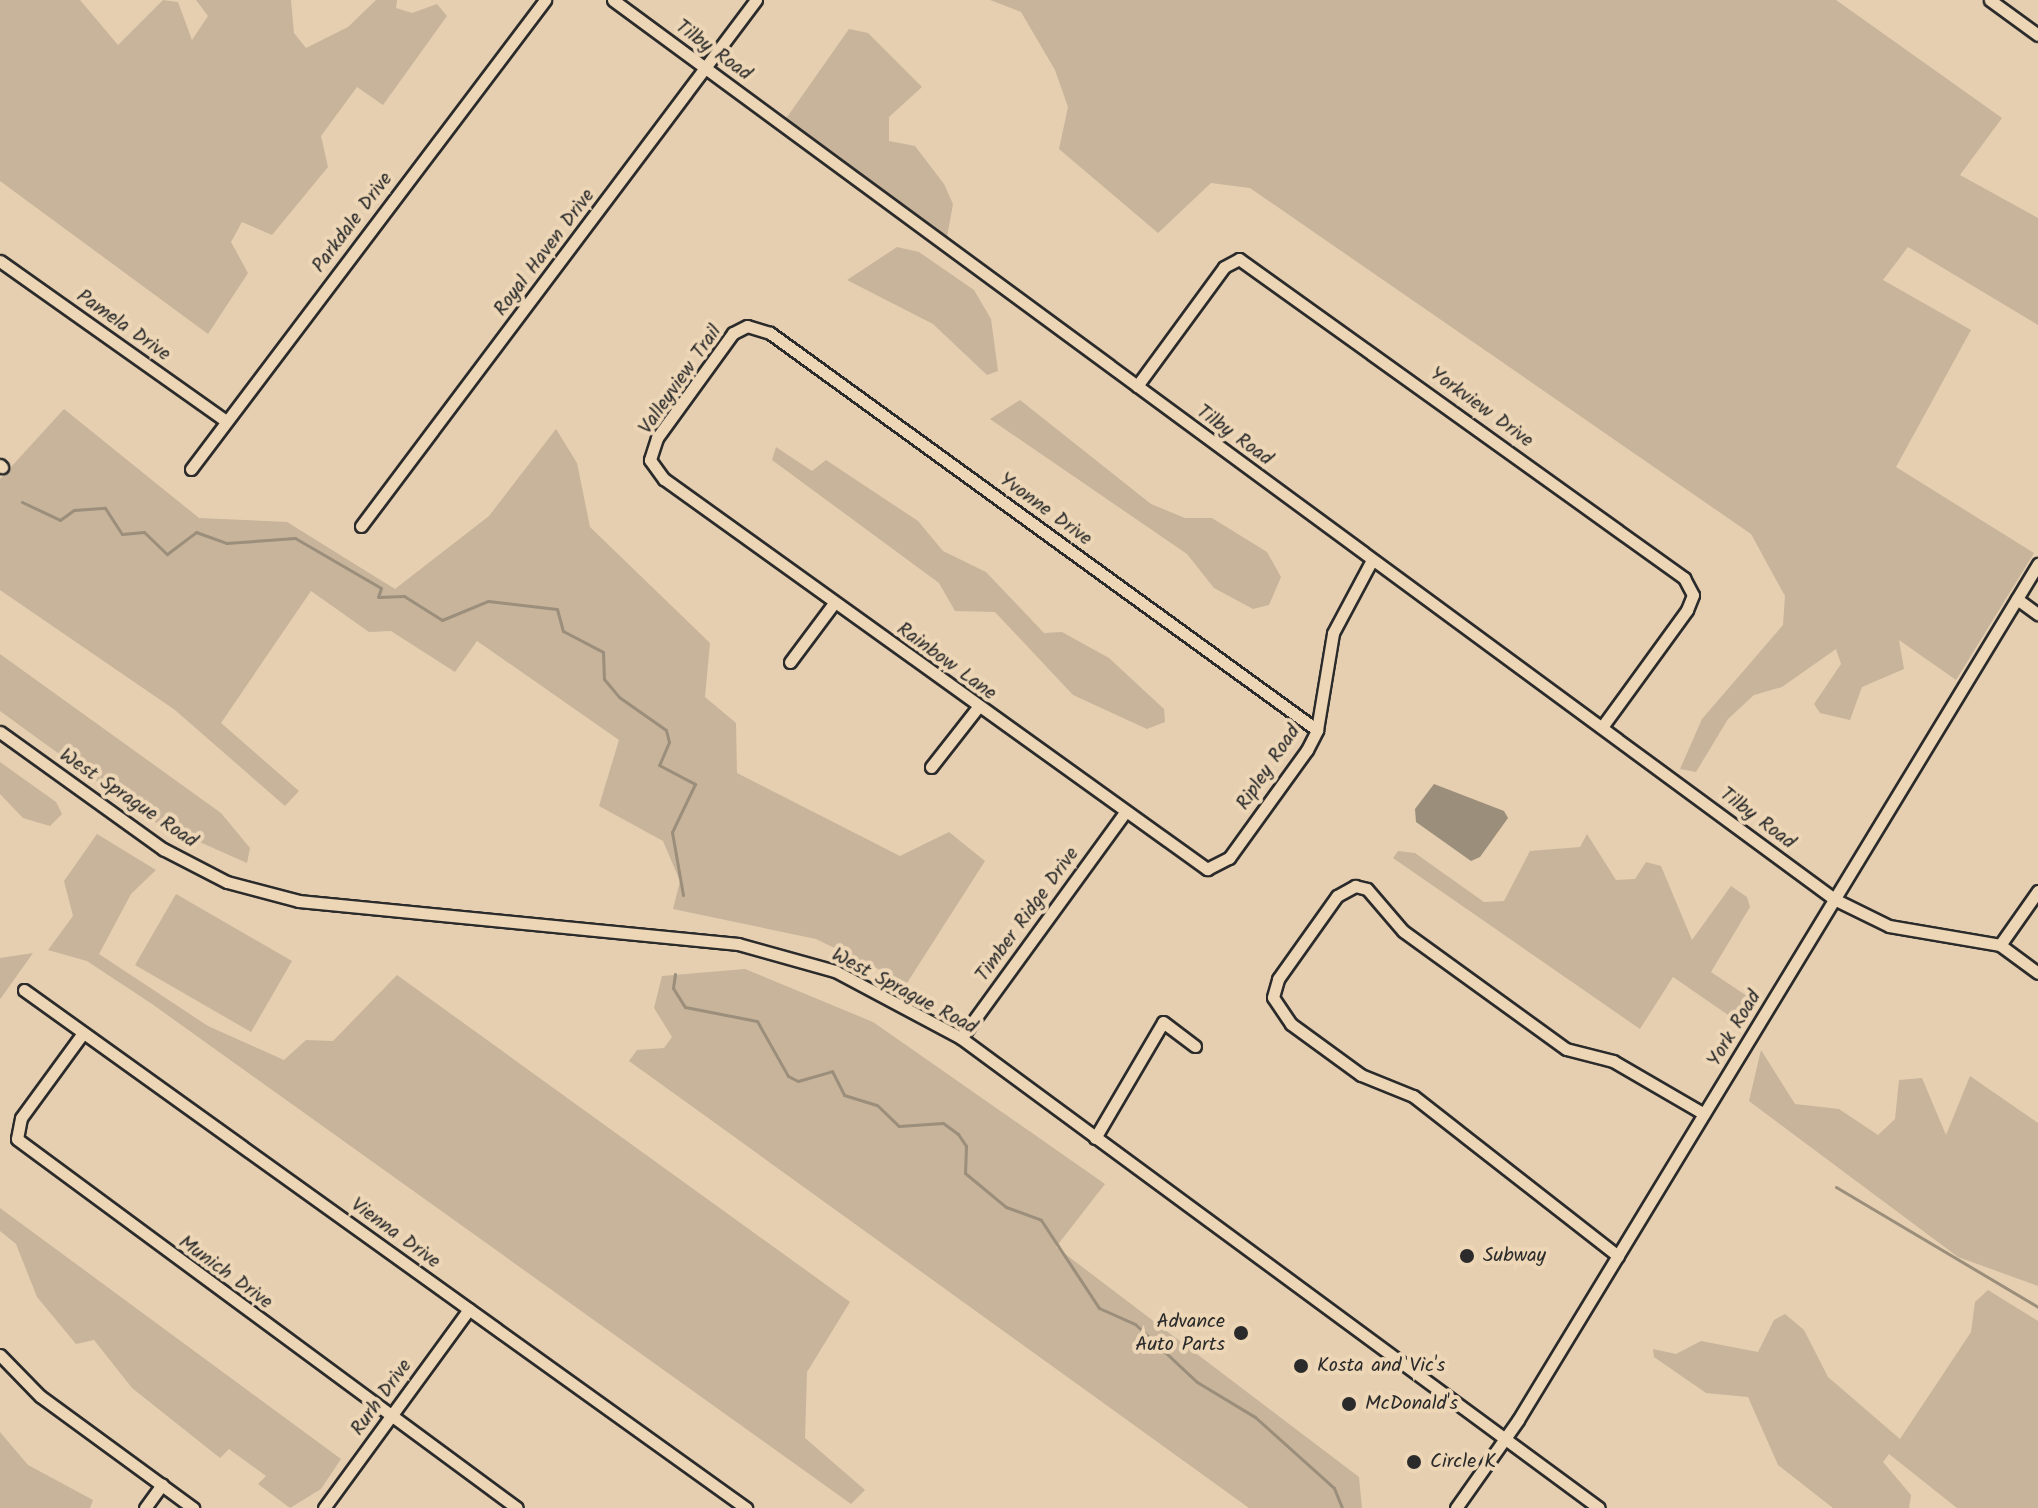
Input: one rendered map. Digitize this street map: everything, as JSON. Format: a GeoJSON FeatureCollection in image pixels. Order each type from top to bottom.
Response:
{"type":"FeatureCollection","features":[{"type":"Feature","properties":{"kind":"street","name":"Parkdale Drive"},"geometry":{"type":"LineString","coordinates":[[191,469],[545,0]]}},
{"type":"Feature","properties":{"kind":"street","name":"Tilby Road"},"geometry":{"type":"LineString","coordinates":[[613,0],[1834,899],[1889,926],[2000,945]]}},
{"type":"Feature","properties":{"kind":"street","name":"Royal Haven Drive"},"geometry":{"type":"LineString","coordinates":[[361,526],[756,0]]}},
{"type":"Feature","properties":{"kind":"street"},"geometry":{"type":"LineString","coordinates":[[1990,0],[2038,35]]}},
{"type":"Feature","properties":{"kind":"street","name":"Yorkview Drive"},"geometry":{"type":"LineString","coordinates":[[1137,386],[1224,267],[1239,259],[1684,578],[1693,595],[1602,727]]}},
{"type":"Feature","properties":{"kind":"street","name":"Pamela Drive"},"geometry":{"type":"LineString","coordinates":[[4,264],[226,421]]}},
{"type":"Feature","properties":{"kind":"street"},"geometry":{"type":"LineString","coordinates":[[0,279],[4,264]]}},
{"type":"Feature","properties":{"kind":"street","name":"Valleyview Trail"},"geometry":{"type":"LineString","coordinates":[[650,460],[682,403],[733,333],[747,326]]}},
{"type":"Feature","properties":{"kind":"street","name":"Yvonne Drive"},"geometry":{"type":"LineString","coordinates":[[747,326],[770,333],[1317,730]]}},
{"type":"Feature","properties":{"kind":"street","name":"Rainbow Lane"},"geometry":{"type":"LineString","coordinates":[[650,460],[664,479],[1124,814],[1207,869],[1229,858]]}},
{"type":"Feature","properties":{"kind":"street","name":"Ripley Road"},"geometry":{"type":"LineString","coordinates":[[1229,858],[1317,730],[1333,633],[1372,560]]}},
{"type":"Feature","properties":{"kind":"street","name":"York Road"},"geometry":{"type":"LineString","coordinates":[[1456,1508],[1503,1440],[1618,1256],[2038,564]]}},
{"type":"Feature","properties":{"kind":"street"},"geometry":{"type":"LineString","coordinates":[[2017,599],[2038,614]]}},
{"type":"Feature","properties":{"kind":"street"},"geometry":{"type":"LineString","coordinates":[[790,662],[834,603]]}},
{"type":"Feature","properties":{"kind":"street"},"geometry":{"type":"LineString","coordinates":[[931,767],[978,707]]}},
{"type":"Feature","properties":{"kind":"street","name":"West Sprague Road"},"geometry":{"type":"LineString","coordinates":[[0,732],[163,849],[227,882],[299,901],[738,944],[835,971],[961,1038],[1599,1508]]}},
{"type":"Feature","properties":{"kind":"street","name":"Timber Ridge Drive"},"geometry":{"type":"LineString","coordinates":[[961,1038],[1124,814]]}},
{"type":"Feature","properties":{"kind":"street"},"geometry":{"type":"LineString","coordinates":[[1618,1256],[1413,1096],[1361,1075],[1291,1024],[1273,997],[1278,979],[1337,896],[1355,886],[1367,889],[1403,931],[1566,1049],[1613,1061],[1704,1114]]}},
{"type":"Feature","properties":{"kind":"street"},"geometry":{"type":"LineString","coordinates":[[2038,891],[2000,945],[2038,973]]}},
{"type":"Feature","properties":{"kind":"street","name":"Vienna Drive"},"geometry":{"type":"LineString","coordinates":[[24,990],[746,1508]]}},
{"type":"Feature","properties":{"kind":"street"},"geometry":{"type":"LineString","coordinates":[[1095,1138],[1163,1022],[1195,1046]]}},
{"type":"Feature","properties":{"kind":"street","name":"Munich Drive"},"geometry":{"type":"LineString","coordinates":[[83,1033],[21,1118],[17,1139],[517,1508]]}},
{"type":"Feature","properties":{"kind":"street","name":"Rurh Drive"},"geometry":{"type":"LineString","coordinates":[[324,1508],[469,1309]]}},
{"type":"Feature","properties":{"kind":"street"},"geometry":{"type":"LineString","coordinates":[[0,1355],[40,1396],[193,1508]]}},
{"type":"Feature","properties":{"kind":"street"},"geometry":{"type":"LineString","coordinates":[[145,1508],[162,1485]]}},
{"type":"Feature","properties":{"kind":"shaded area"},"geometry":{"type":"Polygon","coordinates":[[[0,0],[80,0],[118,45],[163,0],[178,2],[192,40],[208,16],[196,0],[291,0],[294,33],[306,48],[348,27],[376,0],[397,0],[396,8],[412,13],[437,4],[447,16],[383,105],[357,87],[321,136],[328,167],[272,235],[242,222],[231,242],[248,273],[208,334],[0,181],[0,0]]]}},
{"type":"Feature","properties":{"kind":"shaded area"},"geometry":{"type":"Polygon","coordinates":[[[990,0],[1836,0],[2002,118],[1960,175],[2038,218],[2038,325],[1908,247],[1883,280],[1971,330],[1896,467],[2034,553],[1956,680],[1899,640],[1904,669],[1862,687],[1850,720],[1820,713],[1814,704],[1841,664],[1836,649],[1782,687],[1754,695],[1728,719],[1696,772],[1680,769],[1702,719],[1783,625],[1785,596],[1751,534],[1250,188],[1211,183],[1158,233],[1059,149],[1068,107],[1055,70],[1021,12],[990,0]]]}},
{"type":"Feature","properties":{"kind":"shaded area"},"geometry":{"type":"Polygon","coordinates":[[[849,29],[868,33],[922,87],[889,117],[889,141],[915,146],[944,184],[953,204],[947,237],[785,120],[849,29]]]}},
{"type":"Feature","properties":{"kind":"shaded area"},"geometry":{"type":"Polygon","coordinates":[[[897,247],[919,252],[974,290],[991,319],[998,371],[987,375],[933,324],[847,280],[897,247]]]}},
{"type":"Feature","properties":{"kind":"shaded area"},"geometry":{"type":"Polygon","coordinates":[[[1020,400],[1151,504],[1185,518],[1212,518],[1267,552],[1281,577],[1269,605],[1253,609],[1214,588],[1187,554],[990,419],[1020,400]]]}},
{"type":"Feature","properties":{"kind":"shaded area"},"geometry":{"type":"Polygon","coordinates":[[[64,409],[199,518],[287,522],[395,589],[489,516],[556,429],[577,463],[590,527],[710,643],[705,697],[736,723],[737,773],[900,856],[949,832],[985,861],[907,983],[816,939],[673,909],[680,881],[663,841],[599,806],[619,740],[477,641],[455,672],[391,631],[369,632],[311,591],[221,723],[299,791],[285,806],[175,710],[0,590],[0,479],[64,409]]]}},
{"type":"Feature","properties":{"kind":"shaded area"},"geometry":{"type":"Polygon","coordinates":[[[776,447],[812,471],[826,460],[918,521],[943,551],[986,572],[1044,633],[1062,632],[1109,658],[1164,709],[1165,722],[1147,729],[1073,695],[995,612],[955,611],[939,583],[772,460],[776,447]]]}},
{"type":"Feature","properties":{"kind":"shaded area"},"geometry":{"type":"Polygon","coordinates":[[[0,654],[221,813],[250,848],[247,863],[150,820],[0,711],[0,654]]]}},
{"type":"Feature","properties":{"kind":"shaded area"},"geometry":{"type":"Polygon","coordinates":[[[0,762],[56,802],[62,814],[50,826],[23,818],[0,794],[0,762]]]}},
{"type":"Feature","properties":{"kind":"shaded area"},"geometry":{"type":"Polygon","coordinates":[[[1434,784],[1504,811],[1508,818],[1480,857],[1471,861],[1416,822],[1415,809],[1434,784]]]}},
{"type":"Feature","properties":{"kind":"shaded area"},"geometry":{"type":"Polygon","coordinates":[[[97,834],[156,870],[131,894],[99,954],[208,1026],[284,1060],[306,1040],[333,1041],[397,975],[850,1302],[807,1372],[805,1438],[865,1490],[851,1504],[152,1004],[87,961],[48,950],[73,916],[64,881],[97,834]]]}},
{"type":"Feature","properties":{"kind":"shaded area"},"geometry":{"type":"Polygon","coordinates":[[[1587,834],[1616,880],[1635,879],[1646,862],[1661,866],[1692,940],[1731,886],[1747,897],[1750,907],[1711,972],[1750,998],[1734,1019],[1673,977],[1640,1029],[1393,858],[1398,851],[1415,853],[1484,902],[1504,901],[1530,851],[1580,847],[1587,834]]]}},
{"type":"Feature","properties":{"kind":"shaded area"},"geometry":{"type":"Polygon","coordinates":[[[176,894],[292,961],[251,1032],[135,965],[176,894]]]}},
{"type":"Feature","properties":{"kind":"shaded area"},"geometry":{"type":"Polygon","coordinates":[[[33,953],[1,998],[0,999],[0,958],[33,953]]]}},
{"type":"Feature","properties":{"kind":"shaded area"},"geometry":{"type":"Polygon","coordinates":[[[745,969],[873,1022],[1105,1184],[1056,1247],[1359,1477],[1362,1508],[1249,1508],[629,1061],[637,1050],[664,1048],[672,1037],[654,1008],[662,976],[745,969]]]}},
{"type":"Feature","properties":{"kind":"shaded area"},"geometry":{"type":"Polygon","coordinates":[[[1761,1050],[1795,1104],[1839,1109],[1878,1135],[1895,1119],[1899,1080],[1922,1078],[1946,1135],[1970,1076],[2038,1123],[2038,1286],[1958,1257],[1749,1101],[1761,1050]]]}},
{"type":"Feature","properties":{"kind":"shaded area"},"geometry":{"type":"Polygon","coordinates":[[[0,1208],[341,1459],[321,1489],[290,1508],[258,1484],[266,1476],[229,1449],[220,1458],[132,1388],[94,1340],[76,1344],[37,1297],[16,1244],[0,1231],[0,1208]]]}},
{"type":"Feature","properties":{"kind":"shaded area"},"geometry":{"type":"Polygon","coordinates":[[[1988,1290],[2038,1321],[2038,1508],[1957,1508],[1889,1454],[1883,1462],[1911,1495],[1909,1508],[1833,1508],[1778,1465],[1748,1397],[1706,1393],[1654,1357],[1653,1349],[1676,1354],[1701,1341],[1758,1352],[1774,1320],[1785,1314],[1804,1330],[1828,1377],[1900,1439],[1971,1332],[1975,1302],[1988,1290]]]}},
{"type":"Feature","properties":{"kind":"shaded area"},"geometry":{"type":"Polygon","coordinates":[[[0,1432],[28,1465],[93,1500],[90,1508],[0,1508],[0,1432]]]}},
{"type":"Feature","properties":{"kind":"waterway"},"geometry":{"type":"LineString","coordinates":[[22,502],[60,520],[74,510],[105,508],[122,534],[144,532],[167,554],[196,532],[226,543],[295,538],[381,588],[378,597],[404,596],[442,620],[488,601],[557,609],[563,631],[603,652],[604,679],[619,697],[666,730],[669,742],[659,765],[695,784],[672,832],[683,895]]}},
{"type":"Feature","properties":{"kind":"waterway"},"geometry":{"type":"LineString","coordinates":[[675,974],[673,988],[685,1007],[757,1021],[788,1076],[798,1081],[832,1071],[844,1095],[877,1105],[899,1126],[943,1123],[958,1134],[966,1146],[965,1173],[1006,1207],[1041,1220],[1099,1308],[1135,1324],[1197,1382],[1255,1417],[1334,1488],[1342,1508]]}},
{"type":"Feature","properties":{"kind":"waterway"},"geometry":{"type":"LineString","coordinates":[[1836,1187],[2038,1307]]}},
{"type":"Feature","properties":{"kind":"place","name":"Subway"},"geometry":{"type":"Point","coordinates":[1467,1256]}},
{"type":"Feature","properties":{"kind":"place","name":"Advance Auto Parts"},"geometry":{"type":"Point","coordinates":[1241,1333]}},
{"type":"Feature","properties":{"kind":"place","name":"Kosta and Vic's"},"geometry":{"type":"Point","coordinates":[1301,1366]}},
{"type":"Feature","properties":{"kind":"place","name":"McDonald's"},"geometry":{"type":"Point","coordinates":[1349,1404]}},
{"type":"Feature","properties":{"kind":"place","name":"Circle K"},"geometry":{"type":"Point","coordinates":[1414,1462]}}]}
